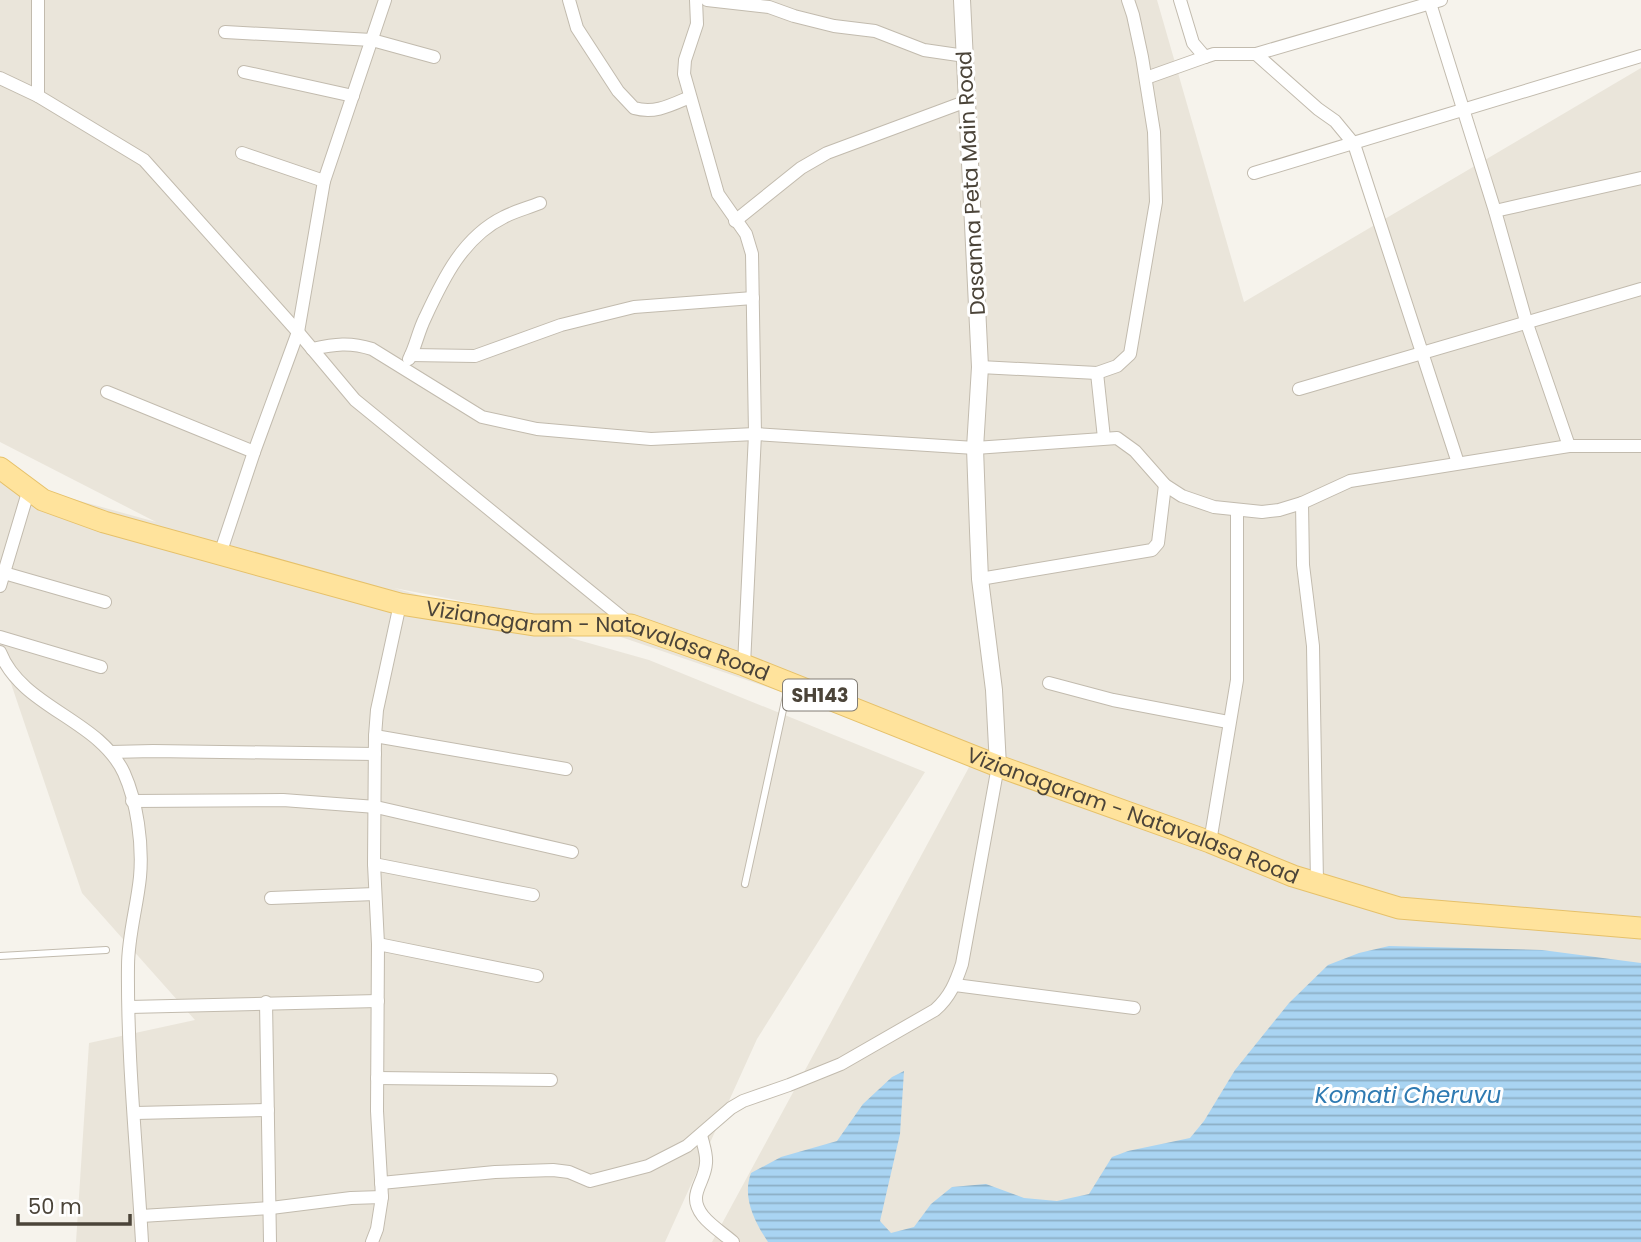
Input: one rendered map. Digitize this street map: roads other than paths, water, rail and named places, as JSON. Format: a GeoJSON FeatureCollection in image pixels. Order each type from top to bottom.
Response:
{"type":"FeatureCollection","features":[{"type":"Feature","properties":{"kind":"main road","name":"Vizianagaram - Natavalasa Road"},"geometry":{"type":"LineString","coordinates":[[0,468],[43,500],[104,522],[400,604],[534,625],[631,625],[744,665],[998,766],[1210,842],[1293,876],[1399,908],[1641,928]]}},
{"type":"Feature","properties":{"kind":"street"},"geometry":{"type":"LineString","coordinates":[[38,0],[38,96]]}},
{"type":"Feature","properties":{"kind":"street"},"geometry":{"type":"LineString","coordinates":[[220,554],[298,332],[324,181],[385,0]]}},
{"type":"Feature","properties":{"kind":"street"},"geometry":{"type":"LineString","coordinates":[[569,0],[577,28],[618,91],[634,108],[652,111],[690,97]]}},
{"type":"Feature","properties":{"kind":"street"},"geometry":{"type":"LineString","coordinates":[[696,0],[697,24],[684,66],[690,97],[718,194],[750,244],[755,434],[744,665]]}},
{"type":"Feature","properties":{"kind":"street"},"geometry":{"type":"LineString","coordinates":[[707,0],[769,7],[834,26],[875,31],[924,50],[965,56]]}},
{"type":"Feature","properties":{"kind":"street","name":"Dasanna Peta Main Road"},"geometry":{"type":"LineString","coordinates":[[962,0],[980,367],[975,448],[981,579],[994,690],[998,766]]}},
{"type":"Feature","properties":{"kind":"street"},"geometry":{"type":"LineString","coordinates":[[980,367],[1097,373],[1124,362],[1133,345],[1156,202],[1154,131],[1146,78],[1128,0]]}},
{"type":"Feature","properties":{"kind":"street"},"geometry":{"type":"LineString","coordinates":[[1180,0],[1193,43],[1205,57]]}},
{"type":"Feature","properties":{"kind":"street"},"geometry":{"type":"LineString","coordinates":[[1146,78],[1214,54],[1256,54],[1434,1],[1462,110],[1495,211],[1526,321],[1569,446]]}},
{"type":"Feature","properties":{"kind":"street"},"geometry":{"type":"LineString","coordinates":[[225,32],[372,40],[434,57]]}},
{"type":"Feature","properties":{"kind":"street"},"geometry":{"type":"LineString","coordinates":[[1256,54],[1335,121],[1354,144],[1458,463]]}},
{"type":"Feature","properties":{"kind":"street"},"geometry":{"type":"LineString","coordinates":[[1254,173],[1641,56]]}},
{"type":"Feature","properties":{"kind":"street"},"geometry":{"type":"LineString","coordinates":[[244,72],[353,96]]}},
{"type":"Feature","properties":{"kind":"street"},"geometry":{"type":"LineString","coordinates":[[0,78],[38,96],[144,160],[355,400],[631,625]]}},
{"type":"Feature","properties":{"kind":"street"},"geometry":{"type":"LineString","coordinates":[[735,221],[801,168],[827,153],[967,101]]}},
{"type":"Feature","properties":{"kind":"street"},"geometry":{"type":"LineString","coordinates":[[242,153],[324,181]]}},
{"type":"Feature","properties":{"kind":"street"},"geometry":{"type":"LineString","coordinates":[[1495,211],[1641,178]]}},
{"type":"Feature","properties":{"kind":"street"},"geometry":{"type":"LineString","coordinates":[[404,369],[454,261],[468,244],[503,217],[540,204]]}},
{"type":"Feature","properties":{"kind":"street"},"geometry":{"type":"LineString","coordinates":[[1298,389],[1641,289]]}},
{"type":"Feature","properties":{"kind":"street"},"geometry":{"type":"LineString","coordinates":[[411,355],[475,356],[561,325],[634,307],[753,298]]}},
{"type":"Feature","properties":{"kind":"street"},"geometry":{"type":"LineString","coordinates":[[312,349],[337,343],[353,343],[372,349],[482,417],[501,423],[651,439],[755,434],[975,448],[1104,438],[1124,441],[1165,485],[1182,496],[1237,510],[1262,512],[1302,503],[1350,481],[1569,446],[1641,446]]}},
{"type":"Feature","properties":{"kind":"street"},"geometry":{"type":"LineString","coordinates":[[1097,373],[1104,438]]}},
{"type":"Feature","properties":{"kind":"street"},"geometry":{"type":"LineString","coordinates":[[107,392],[254,452]]}},
{"type":"Feature","properties":{"kind":"street"},"geometry":{"type":"LineString","coordinates":[[981,579],[1152,550],[1158,543],[1165,485]]}},
{"type":"Feature","properties":{"kind":"street"},"geometry":{"type":"LineString","coordinates":[[0,586],[29,489]]}},
{"type":"Feature","properties":{"kind":"street"},"geometry":{"type":"LineString","coordinates":[[1302,503],[1303,565],[1313,646],[1317,883]]}},
{"type":"Feature","properties":{"kind":"street"},"geometry":{"type":"LineString","coordinates":[[1210,842],[1237,680],[1237,510]]}},
{"type":"Feature","properties":{"kind":"street"},"geometry":{"type":"LineString","coordinates":[[4,573],[105,602]]}},
{"type":"Feature","properties":{"kind":"street"},"geometry":{"type":"LineString","coordinates":[[372,1242],[381,1212],[377,1078],[378,944],[374,864],[375,736],[377,710],[400,604]]}},
{"type":"Feature","properties":{"kind":"street"},"geometry":{"type":"LineString","coordinates":[[0,637],[101,667]]}},
{"type":"Feature","properties":{"kind":"street"},"geometry":{"type":"LineString","coordinates":[[0,652],[13,674],[31,692],[111,752],[125,775],[132,801],[139,840],[140,877],[128,963],[142,1242]]}},
{"type":"Feature","properties":{"kind":"street"},"geometry":{"type":"LineString","coordinates":[[1049,683],[1114,700],[1228,722]]}},
{"type":"Feature","properties":{"kind":"street"},"geometry":{"type":"LineString","coordinates":[[375,736],[566,769]]}},
{"type":"Feature","properties":{"kind":"street"},"geometry":{"type":"LineString","coordinates":[[111,752],[375,754]]}},
{"type":"Feature","properties":{"kind":"street"},"geometry":{"type":"LineString","coordinates":[[141,1216],[271,1208],[351,1198],[381,1190],[495,1172],[552,1170],[569,1172],[583,1180],[596,1180],[666,1158],[687,1146],[743,1101],[789,1086],[841,1064],[926,1016],[946,1000],[955,985],[962,964],[998,766]]}},
{"type":"Feature","properties":{"kind":"street"},"geometry":{"type":"LineString","coordinates":[[132,801],[283,800],[376,807],[572,852]]}},
{"type":"Feature","properties":{"kind":"street"},"geometry":{"type":"LineString","coordinates":[[374,864],[533,895]]}},
{"type":"Feature","properties":{"kind":"street"},"geometry":{"type":"LineString","coordinates":[[271,898],[375,894]]}},
{"type":"Feature","properties":{"kind":"street"},"geometry":{"type":"LineString","coordinates":[[378,944],[537,976]]}},
{"type":"Feature","properties":{"kind":"street"},"geometry":{"type":"LineString","coordinates":[[955,985],[1134,1008]]}},
{"type":"Feature","properties":{"kind":"street"},"geometry":{"type":"LineString","coordinates":[[129,1007],[378,1001]]}},
{"type":"Feature","properties":{"kind":"street"},"geometry":{"type":"LineString","coordinates":[[265,1002],[270,1242]]}},
{"type":"Feature","properties":{"kind":"street"},"geometry":{"type":"LineString","coordinates":[[377,1078],[551,1080]]}},
{"type":"Feature","properties":{"kind":"street"},"geometry":{"type":"LineString","coordinates":[[135,1113],[268,1110]]}},
{"type":"Feature","properties":{"kind":"street"},"geometry":{"type":"LineString","coordinates":[[701,1135],[706,1165],[698,1184],[697,1204],[708,1222],[733,1242]]}},
{"type":"Feature","properties":{"kind":"lane"},"geometry":{"type":"LineString","coordinates":[[745,884],[789,683]]}},
{"type":"Feature","properties":{"kind":"lane"},"geometry":{"type":"LineString","coordinates":[[0,956],[106,950]]}},
{"type":"Feature","properties":{"kind":"water","name":"Komati Cheruvu"},"geometry":{"type":"Polygon","coordinates":[[[1389,946],[1542,950],[1641,963],[1641,1242],[768,1242],[754,1217],[748,1191],[751,1173],[781,1157],[837,1141],[863,1104],[892,1077],[904,1071],[900,1134],[880,1221],[891,1233],[914,1227],[931,1204],[952,1187],[986,1184],[1024,1198],[1057,1201],[1089,1194],[1112,1157],[1190,1138],[1204,1121],[1235,1070],[1289,1003],[1328,965],[1359,953],[1389,946]]]}}]}
